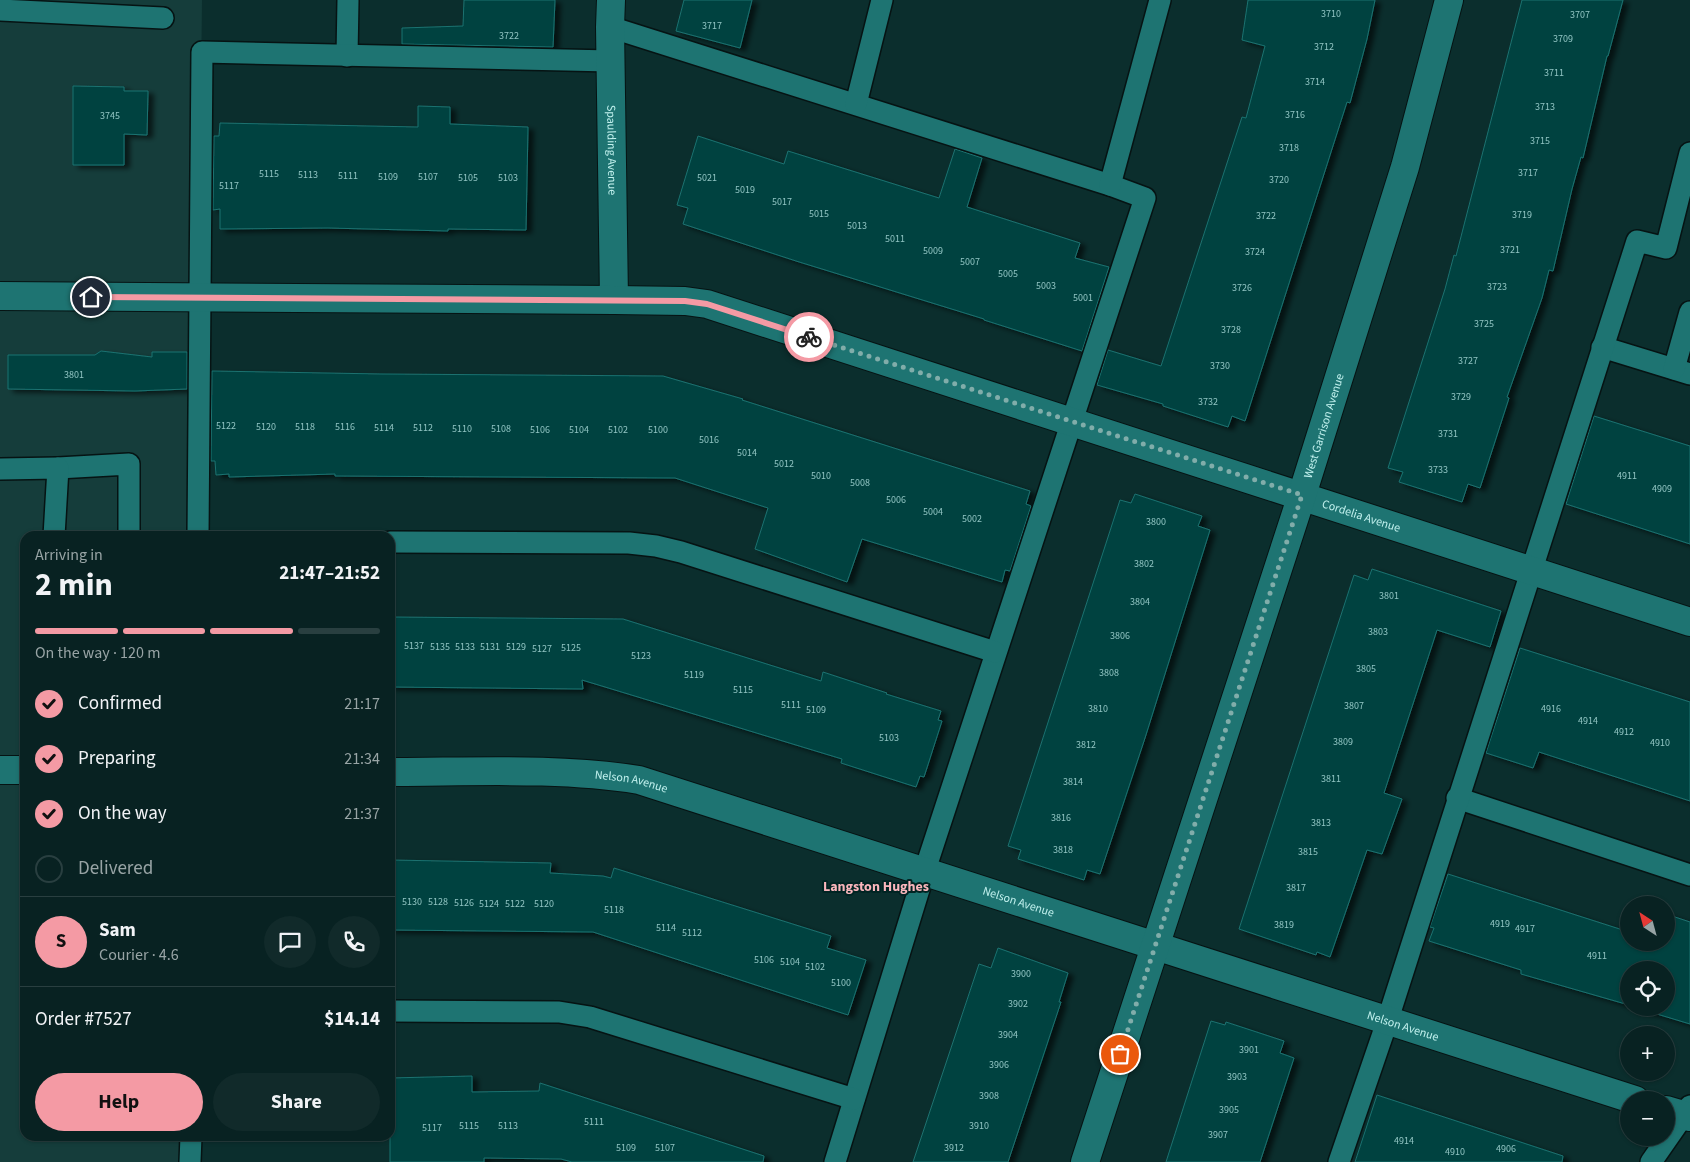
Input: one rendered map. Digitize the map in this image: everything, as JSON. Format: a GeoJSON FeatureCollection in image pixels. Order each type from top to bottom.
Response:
{"type":"FeatureCollection","features":[{"type":"Feature","properties":{"kind":"street","name":"Spaulding Avenue"},"geometry":{"type":"LineString","coordinates":[[611,0],[614,300]]}},
{"type":"Feature","properties":{"kind":"street","name":"West Garrison Avenue"},"geometry":{"type":"LineString","coordinates":[[1085,1162],[1302,495],[1405,167],[1449,0]]}},
{"type":"Feature","properties":{"kind":"street","name":"Cordelia Avenue"},"geometry":{"type":"LineString","coordinates":[[0,296],[614,300],[685,301],[707,304],[1690,622]]}},
{"type":"Feature","properties":{"kind":"street"},"geometry":{"type":"LineString","coordinates":[[0,770],[20,770]]}},
{"type":"Feature","properties":{"kind":"street","name":"Nelson Avenue"},"geometry":{"type":"LineString","coordinates":[[395,772],[560,772],[603,774],[639,780],[925,870],[1387,1022],[1620,1096]]}},
{"type":"Feature","properties":{"kind":"lane"},"geometry":{"type":"LineString","coordinates":[[347,56],[348,0]]}},
{"type":"Feature","properties":{"kind":"lane"},"geometry":{"type":"LineString","coordinates":[[856,104],[882,0]]}},
{"type":"Feature","properties":{"kind":"lane"},"geometry":{"type":"LineString","coordinates":[[1110,185],[1160,0]]}},
{"type":"Feature","properties":{"kind":"lane"},"geometry":{"type":"LineString","coordinates":[[0,10],[163,18]]}},
{"type":"Feature","properties":{"kind":"lane"},"geometry":{"type":"LineString","coordinates":[[610,27],[1110,185],[1145,198],[995,652],[834,1162]]}},
{"type":"Feature","properties":{"kind":"lane"},"geometry":{"type":"LineString","coordinates":[[198,531],[202,52],[611,61]]}},
{"type":"Feature","properties":{"kind":"lane"},"geometry":{"type":"LineString","coordinates":[[1339,1162],[1387,1022],[1457,798],[1637,241],[1666,248],[1690,153]]}},
{"type":"Feature","properties":{"kind":"lane"},"geometry":{"type":"LineString","coordinates":[[1602,347],[1682,372],[1690,312]]}},
{"type":"Feature","properties":{"kind":"lane"},"geometry":{"type":"LineString","coordinates":[[0,469],[129,464],[129,531]]}},
{"type":"Feature","properties":{"kind":"lane"},"geometry":{"type":"LineString","coordinates":[[54,531],[58,468]]}},
{"type":"Feature","properties":{"kind":"lane"},"geometry":{"type":"LineString","coordinates":[[395,542],[629,543],[656,546],[700,558],[995,652]]}},
{"type":"Feature","properties":{"kind":"lane"},"geometry":{"type":"LineString","coordinates":[[1457,798],[1690,875]]}},
{"type":"Feature","properties":{"kind":"lane"},"geometry":{"type":"LineString","coordinates":[[395,1010],[559,1012],[590,1017],[854,1100]]}},
{"type":"Feature","properties":{"kind":"lane"},"geometry":{"type":"LineString","coordinates":[[1651,1162],[1682,1112]]}},
{"type":"Feature","properties":{"kind":"lane"},"geometry":{"type":"LineString","coordinates":[[190,1162],[191,1141]]}},
{"type":"Feature","properties":{"kind":"shaded area"},"geometry":{"type":"Polygon","coordinates":[[[0,0],[202,0],[196,531],[20,531],[20,1141],[190,1141],[190,1162],[0,1162],[0,0]]]}},
{"type":"Feature","properties":{"kind":"building"},"geometry":{"type":"Polygon","coordinates":[[[464,0],[555,0],[553,47],[402,44],[402,28],[463,26],[464,0]]]}},
{"type":"Feature","properties":{"kind":"building"},"geometry":{"type":"Polygon","coordinates":[[[684,0],[752,0],[740,48],[676,31],[684,0]]]}},
{"type":"Feature","properties":{"kind":"building"},"geometry":{"type":"Polygon","coordinates":[[[1248,0],[1375,0],[1350,103],[1347,102],[1245,421],[1232,416],[1228,427],[1163,406],[1163,404],[1097,385],[1108,350],[1161,366],[1242,117],[1246,118],[1265,46],[1242,40],[1248,0]]]}},
{"type":"Feature","properties":{"kind":"building"},"geometry":{"type":"Polygon","coordinates":[[[1522,0],[1623,0],[1607,56],[1583,158],[1581,157],[1572,189],[1553,271],[1549,270],[1542,298],[1507,397],[1509,398],[1480,488],[1468,484],[1462,502],[1399,482],[1403,472],[1388,468],[1454,255],[1456,256],[1522,0]]]}},
{"type":"Feature","properties":{"kind":"building"},"geometry":{"type":"Polygon","coordinates":[[[73,86],[124,87],[124,91],[148,91],[147,135],[124,134],[124,165],[73,165],[73,86]]]}},
{"type":"Feature","properties":{"kind":"building"},"geometry":{"type":"Polygon","coordinates":[[[418,106],[450,107],[450,124],[528,127],[526,230],[220,229],[220,209],[213,210],[214,136],[219,136],[220,123],[418,127],[418,106]]]}},
{"type":"Feature","properties":{"kind":"building"},"geometry":{"type":"Polygon","coordinates":[[[698,136],[784,164],[788,151],[939,198],[955,149],[982,158],[967,207],[1080,243],[1075,258],[1109,267],[1082,351],[683,224],[688,208],[677,205],[698,136]]]}},
{"type":"Feature","properties":{"kind":"building"},"geometry":{"type":"Polygon","coordinates":[[[101,351],[152,357],[152,352],[187,352],[187,389],[135,391],[8,389],[8,355],[95,355],[101,351]]]}},
{"type":"Feature","properties":{"kind":"building"},"geometry":{"type":"Polygon","coordinates":[[[212,371],[663,376],[743,399],[1030,491],[1026,504],[1031,506],[1010,571],[1005,570],[1002,582],[862,539],[847,582],[755,549],[768,508],[675,478],[335,476],[335,474],[229,477],[229,474],[216,475],[215,461],[211,461],[212,371]]]}},
{"type":"Feature","properties":{"kind":"building"},"geometry":{"type":"Polygon","coordinates":[[[1594,416],[1690,446],[1690,544],[1566,504],[1594,416]]]}},
{"type":"Feature","properties":{"kind":"building"},"geometry":{"type":"Polygon","coordinates":[[[1135,494],[1202,516],[1198,526],[1210,530],[1100,874],[1087,870],[1084,880],[1018,859],[1021,850],[1008,846],[1120,500],[1131,503],[1135,494]]]}},
{"type":"Feature","properties":{"kind":"building"},"geometry":{"type":"Polygon","coordinates":[[[1372,569],[1501,611],[1490,647],[1437,630],[1384,793],[1402,799],[1382,854],[1367,850],[1330,957],[1317,952],[1316,955],[1239,929],[1354,575],[1368,580],[1372,569]]]}},
{"type":"Feature","properties":{"kind":"building"},"geometry":{"type":"Polygon","coordinates":[[[395,617],[623,619],[821,681],[823,672],[941,711],[938,720],[942,721],[924,777],[920,776],[916,787],[841,763],[842,759],[582,680],[583,689],[395,687],[395,617]]]}},
{"type":"Feature","properties":{"kind":"building"},"geometry":{"type":"Polygon","coordinates":[[[1520,648],[1690,702],[1690,801],[1539,752],[1533,768],[1486,753],[1520,648]]]}},
{"type":"Feature","properties":{"kind":"building"},"geometry":{"type":"Polygon","coordinates":[[[395,860],[551,863],[550,873],[611,878],[614,868],[831,936],[827,948],[866,960],[848,1015],[593,932],[395,930],[395,860]]]}},
{"type":"Feature","properties":{"kind":"building"},"geometry":{"type":"Polygon","coordinates":[[[1448,874],[1620,929],[1620,951],[1675,951],[1675,917],[1690,922],[1690,1024],[1664,1016],[1675,1016],[1675,961],[1620,961],[1620,1002],[1521,974],[1521,970],[1429,941],[1434,928],[1430,927],[1448,874]]]}},
{"type":"Feature","properties":{"kind":"building"},"geometry":{"type":"Polygon","coordinates":[[[998,948],[1068,973],[1059,1002],[1061,1002],[1008,1162],[913,1162],[979,964],[991,968],[998,948]]]}},
{"type":"Feature","properties":{"kind":"building"},"geometry":{"type":"Polygon","coordinates":[[[1211,1021],[1225,1025],[1226,1022],[1284,1041],[1280,1053],[1294,1058],[1260,1162],[1166,1162],[1211,1021]]]}},
{"type":"Feature","properties":{"kind":"building"},"geometry":{"type":"Polygon","coordinates":[[[472,1076],[472,1092],[539,1091],[540,1083],[764,1156],[763,1162],[572,1162],[561,1159],[484,1158],[484,1162],[390,1162],[390,1141],[395,1141],[395,1078],[472,1076]]]}},
{"type":"Feature","properties":{"kind":"building"},"geometry":{"type":"Polygon","coordinates":[[[1377,1095],[1563,1156],[1562,1162],[1355,1162],[1377,1095]]]}},
{"type":"Feature","properties":{"kind":"way so far"},"geometry":{"type":"LineString","coordinates":[[809,337],[1302,495],[1120,1054]]}},
{"type":"Feature","properties":{"kind":"district","name":"Langston Hughes"},"geometry":{"type":"Point","coordinates":[876,886]}},
{"type":"Feature","properties":{"kind":"route"},"geometry":{"type":"LineString","coordinates":[[91,297],[685,301],[707,304],[809,337]]}}]}
